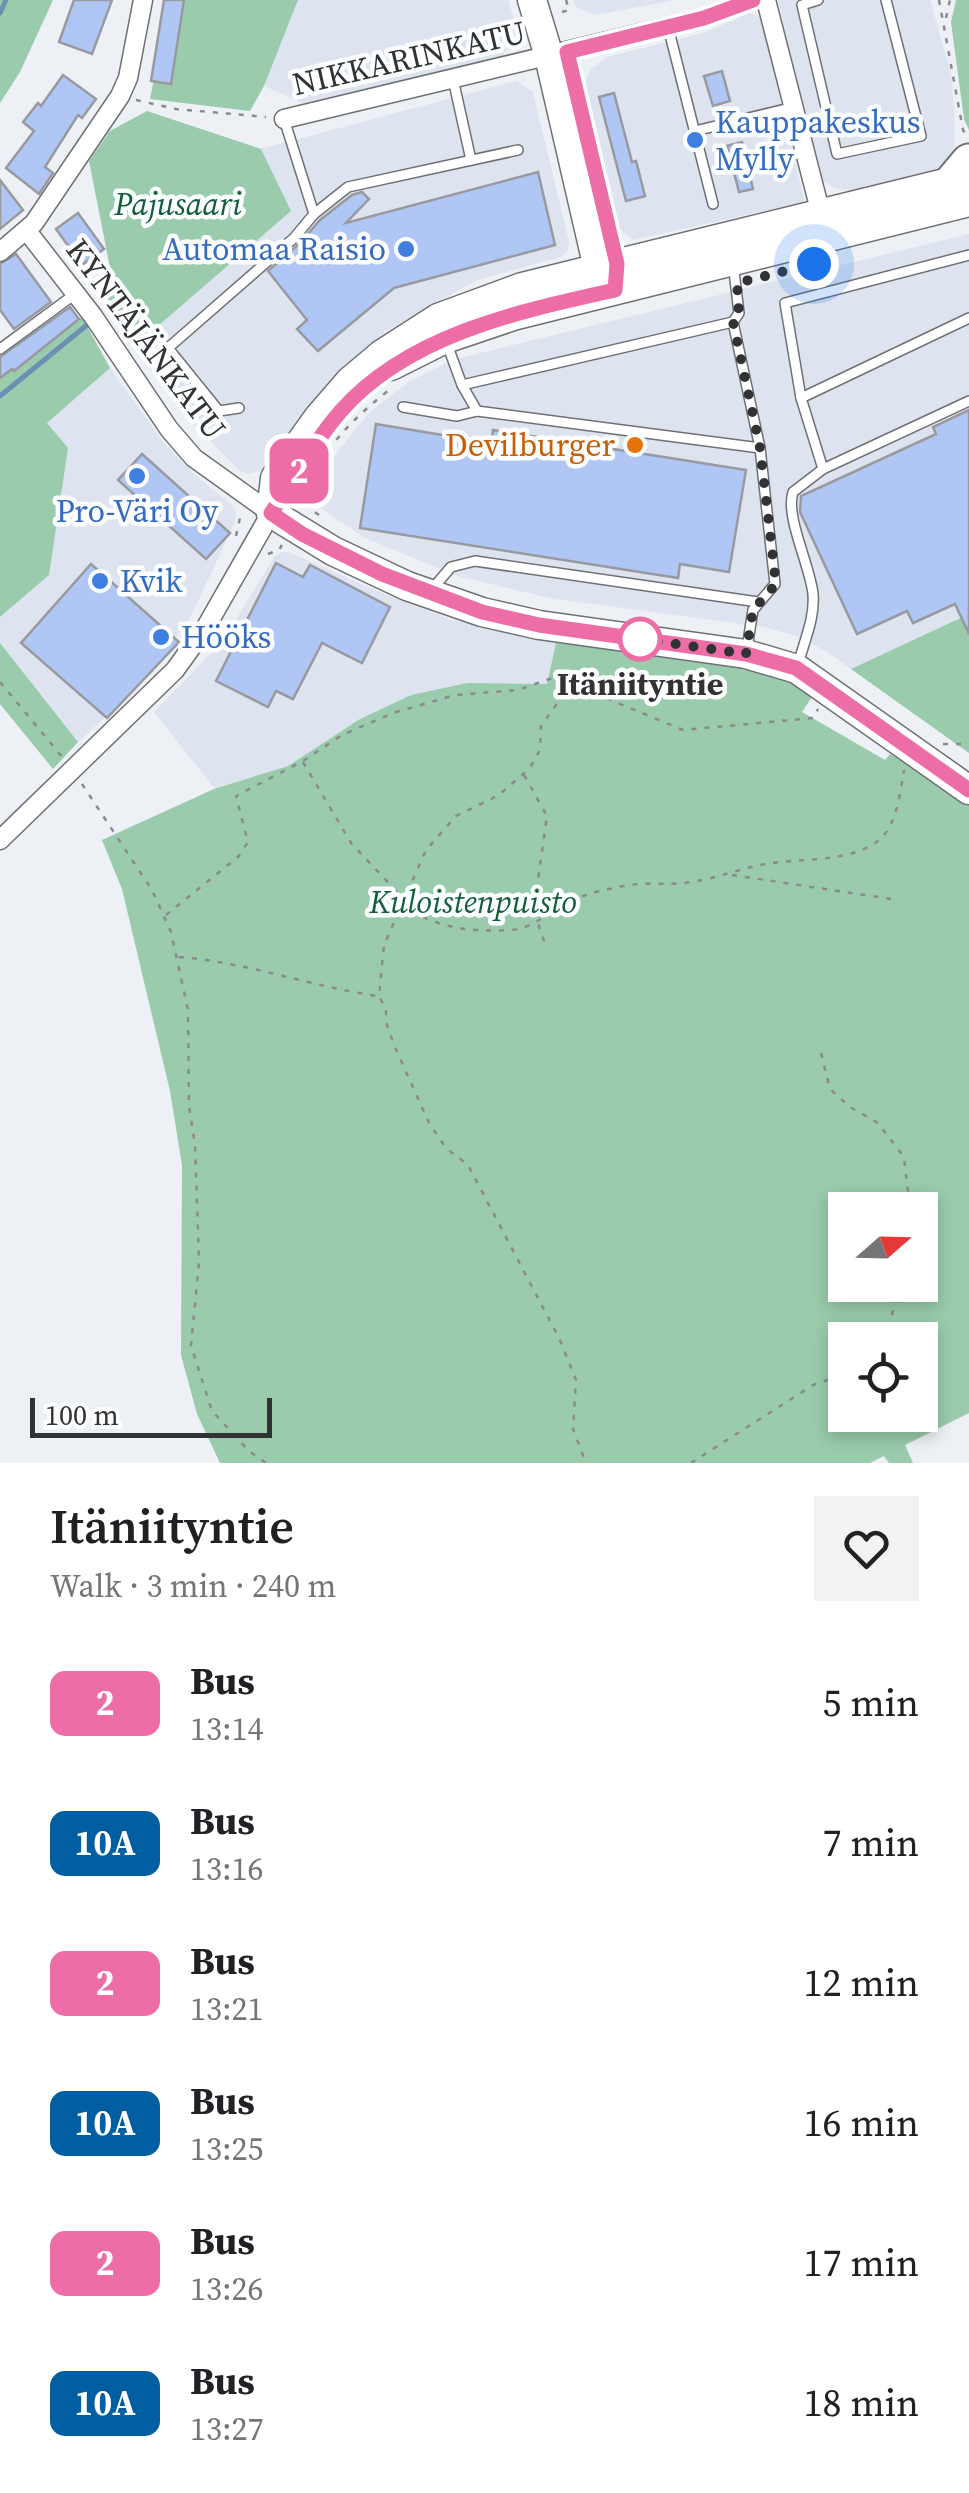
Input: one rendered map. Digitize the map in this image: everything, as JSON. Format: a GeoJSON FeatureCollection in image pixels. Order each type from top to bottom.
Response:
{"type":"FeatureCollection","features":[{"type":"Feature","properties":{"kind":"street"},"geometry":{"type":"LineString","coordinates":[[0,252],[27,232],[120,96],[128,78],[143,0]]}},
{"type":"Feature","properties":{"kind":"street"},"geometry":{"type":"LineString","coordinates":[[532,0],[558,54],[610,274]]}},
{"type":"Feature","properties":{"kind":"street","name":"NIKKARINKATU"},"geometry":{"type":"LineString","coordinates":[[278,116],[558,54],[715,15],[753,0]]}},
{"type":"Feature","properties":{"kind":"street"},"geometry":{"type":"LineString","coordinates":[[766,0],[824,226]]}},
{"type":"Feature","properties":{"kind":"street"},"geometry":{"type":"LineString","coordinates":[[558,54],[560,5]]}},
{"type":"Feature","properties":{"kind":"street"},"geometry":{"type":"LineString","coordinates":[[610,274],[732,261],[824,226],[965,181]]}},
{"type":"Feature","properties":{"kind":"street"},"geometry":{"type":"LineString","coordinates":[[0,840],[175,670],[328,426],[360,390],[442,328],[532,311],[610,274],[824,226]]}},
{"type":"Feature","properties":{"kind":"street","name":"KYNTÄJÄNKATU"},"geometry":{"type":"LineString","coordinates":[[27,232],[169,430],[194,458],[271,513]]}},
{"type":"Feature","properties":{"kind":"street"},"geometry":{"type":"LineString","coordinates":[[271,513],[333,551],[428,594],[521,622],[746,654],[796,668],[969,790]]}},
{"type":"Feature","properties":{"kind":"lane"},"geometry":{"type":"LineString","coordinates":[[818,0],[802,4],[837,154],[921,136],[886,0]]}},
{"type":"Feature","properties":{"kind":"lane"},"geometry":{"type":"LineString","coordinates":[[668,27],[713,204]]}},
{"type":"Feature","properties":{"kind":"lane"},"geometry":{"type":"LineString","coordinates":[[454,79],[471,160]]}},
{"type":"Feature","properties":{"kind":"lane"},"geometry":{"type":"LineString","coordinates":[[695,131],[794,107]]}},
{"type":"Feature","properties":{"kind":"lane"},"geometry":{"type":"LineString","coordinates":[[278,116],[314,214]]}},
{"type":"Feature","properties":{"kind":"lane"},"geometry":{"type":"LineString","coordinates":[[239,408],[219,411],[168,348],[348,187],[518,150]]}},
{"type":"Feature","properties":{"kind":"lane"},"geometry":{"type":"LineString","coordinates":[[822,468],[801,398],[786,303],[969,255]]}},
{"type":"Feature","properties":{"kind":"lane"},"geometry":{"type":"LineString","coordinates":[[462,385],[733,322],[739,314],[732,261]]}},
{"type":"Feature","properties":{"kind":"lane"},"geometry":{"type":"LineString","coordinates":[[0,349],[75,294]]}},
{"type":"Feature","properties":{"kind":"lane"},"geometry":{"type":"LineString","coordinates":[[801,398],[969,318]]}},
{"type":"Feature","properties":{"kind":"lane"},"geometry":{"type":"LineString","coordinates":[[733,322],[760,448],[776,584],[753,610],[746,654]]}},
{"type":"Feature","properties":{"kind":"lane"},"geometry":{"type":"LineString","coordinates":[[442,328],[462,385],[477,411]]}},
{"type":"Feature","properties":{"kind":"lane"},"geometry":{"type":"LineString","coordinates":[[796,668],[813,612],[791,498],[799,485],[822,468],[969,402]]}},
{"type":"Feature","properties":{"kind":"lane"},"geometry":{"type":"LineString","coordinates":[[404,407],[457,416],[477,411],[760,448]]}},
{"type":"Feature","properties":{"kind":"lane"},"geometry":{"type":"LineString","coordinates":[[428,594],[450,568],[474,561],[758,602]]}},
{"type":"Feature","properties":{"kind":"path"},"geometry":{"type":"LineString","coordinates":[[560,5],[566,0]]}},
{"type":"Feature","properties":{"kind":"path"},"geometry":{"type":"LineString","coordinates":[[939,0],[963,130],[969,139]]}},
{"type":"Feature","properties":{"kind":"path"},"geometry":{"type":"LineString","coordinates":[[945,20],[950,0]]}},
{"type":"Feature","properties":{"kind":"path"},"geometry":{"type":"LineString","coordinates":[[120,96],[176,109],[260,118],[278,116]]}},
{"type":"Feature","properties":{"kind":"path"},"geometry":{"type":"LineString","coordinates":[[305,492],[337,441],[374,402],[398,384]]}},
{"type":"Feature","properties":{"kind":"path"},"geometry":{"type":"LineString","coordinates":[[236,536],[242,519],[237,503]]}},
{"type":"Feature","properties":{"kind":"path"},"geometry":{"type":"LineString","coordinates":[[164,917],[238,857],[248,842],[236,796],[303,761],[342,735],[392,712],[455,695],[518,690],[554,677],[684,730],[813,718],[821,704]]}},
{"type":"Feature","properties":{"kind":"path"},"geometry":{"type":"LineString","coordinates":[[0,682],[73,770],[134,860],[164,917],[188,1010],[199,1262],[191,1346],[212,1411],[249,1452],[266,1463]]}},
{"type":"Feature","properties":{"kind":"path"},"geometry":{"type":"LineString","coordinates":[[572,683],[540,726],[540,750],[524,774],[499,795],[456,816],[426,850],[384,944],[379,996],[394,1045],[430,1123],[446,1148],[468,1165],[560,1340],[576,1380],[573,1429],[586,1463]]}},
{"type":"Feature","properties":{"kind":"path"},"geometry":{"type":"LineString","coordinates":[[937,744],[969,744]]}},
{"type":"Feature","properties":{"kind":"path"},"geometry":{"type":"LineString","coordinates":[[303,761],[351,843],[402,897]]}},
{"type":"Feature","properties":{"kind":"path"},"geometry":{"type":"LineString","coordinates":[[399,905],[431,924],[470,931],[527,929],[575,899],[632,884],[686,883],[864,849],[881,838],[897,807],[906,764]]}},
{"type":"Feature","properties":{"kind":"path"},"geometry":{"type":"LineString","coordinates":[[524,774],[547,816],[537,887],[539,927],[546,946]]}},
{"type":"Feature","properties":{"kind":"path"},"geometry":{"type":"LineString","coordinates":[[730,875],[891,899]]}},
{"type":"Feature","properties":{"kind":"path"},"geometry":{"type":"LineString","coordinates":[[177,956],[213,960],[379,996]]}},
{"type":"Feature","properties":{"kind":"path"},"geometry":{"type":"LineString","coordinates":[[821,1054],[830,1089],[850,1107],[878,1123],[904,1157],[908,1192]]}},
{"type":"Feature","properties":{"kind":"path"},"geometry":{"type":"LineString","coordinates":[[691,1463],[813,1384],[828,1379]]}},
{"type":"Feature","properties":{"kind":"shaded area"},"geometry":{"type":"Polygon","coordinates":[[[298,0],[508,0],[518,31],[503,55],[307,105],[264,86],[298,0]]]}},
{"type":"Feature","properties":{"kind":"shaded area"},"geometry":{"type":"Polygon","coordinates":[[[573,0],[676,0],[596,15],[576,7],[573,0]]]}},
{"type":"Feature","properties":{"kind":"shaded area","name":"Kauppakeskus Mylly"},"geometry":{"type":"Polygon","coordinates":[[[778,0],[930,0],[952,77],[952,165],[849,191],[834,188],[823,180],[817,170],[778,0]]]}},
{"type":"Feature","properties":{"kind":"shaded area","name":"Kauppakeskus Mylly"},"geometry":{"type":"Polygon","coordinates":[[[749,13],[760,16],[805,202],[633,240],[618,227],[585,83],[590,70],[607,57],[704,33],[749,13]]]}},
{"type":"Feature","properties":{"kind":"shaded area"},"geometry":{"type":"Polygon","coordinates":[[[516,81],[533,92],[568,251],[561,257],[477,280],[386,331],[333,377],[309,404],[262,471],[247,474],[239,470],[182,413],[135,346],[290,212],[261,149],[516,81]]]}},
{"type":"Feature","properties":{"kind":"shaded area"},"geometry":{"type":"Polygon","coordinates":[[[969,234],[969,614],[851,669],[795,636],[764,627],[549,598],[454,575],[363,537],[321,508],[316,500],[316,492],[339,449],[370,412],[408,382],[452,360],[969,234]]]}},
{"type":"Feature","properties":{"kind":"shaded area"},"geometry":{"type":"Polygon","coordinates":[[[110,368],[164,443],[232,505],[236,520],[191,616],[126,698],[78,742],[0,643],[0,617],[49,575],[47,423],[110,368]]]}},
{"type":"Feature","properties":{"kind":"shaded area"},"geometry":{"type":"Polygon","coordinates":[[[282,552],[452,620],[556,643],[548,684],[467,683],[411,695],[360,719],[288,766],[215,789],[154,712],[222,642],[275,556],[282,552]]]}},
{"type":"Feature","properties":{"kind":"green space"},"geometry":{"type":"Polygon","coordinates":[[[0,0],[53,0],[20,72],[0,103],[0,0]]]}},
{"type":"Feature","properties":{"kind":"green space"},"geometry":{"type":"Polygon","coordinates":[[[169,0],[298,0],[250,111],[150,99],[169,0]]]}},
{"type":"Feature","properties":{"kind":"green space"},"geometry":{"type":"Polygon","coordinates":[[[956,0],[969,0],[969,130],[964,119],[951,22],[956,0]]]}},
{"type":"Feature","properties":{"kind":"green space","name":"Pajusaari"},"geometry":{"type":"Polygon","coordinates":[[[147,111],[261,149],[291,211],[135,346],[104,301],[115,293],[89,161],[110,131],[147,111]]]}},
{"type":"Feature","properties":{"kind":"green space"},"geometry":{"type":"Polygon","coordinates":[[[82,317],[110,368],[47,423],[68,448],[49,575],[0,617],[0,378],[82,317]]]}},
{"type":"Feature","properties":{"kind":"green space"},"geometry":{"type":"Polygon","coordinates":[[[969,614],[969,753],[851,669],[969,614]]]}},
{"type":"Feature","properties":{"kind":"green space"},"geometry":{"type":"Polygon","coordinates":[[[0,643],[78,742],[53,769],[0,704],[0,643]]]}},
{"type":"Feature","properties":{"kind":"green space","name":"Kuloistenpuisto"},"geometry":{"type":"Polygon","coordinates":[[[556,643],[618,647],[776,671],[815,692],[802,712],[885,760],[890,754],[969,803],[969,1413],[938,1428],[938,1322],[828,1322],[828,1432],[931,1432],[905,1445],[913,1463],[889,1463],[884,1456],[870,1463],[220,1463],[197,1414],[181,1355],[182,1165],[170,1091],[122,889],[102,840],[214,789],[288,766],[360,719],[411,695],[467,683],[547,684],[556,643]]]}},
{"type":"Feature","properties":{"kind":"building"},"geometry":{"type":"Polygon","coordinates":[[[74,0],[112,0],[92,54],[59,42],[74,0]]]}},
{"type":"Feature","properties":{"kind":"building"},"geometry":{"type":"Polygon","coordinates":[[[164,0],[184,0],[171,84],[151,81],[164,0]]]}},
{"type":"Feature","properties":{"kind":"building"},"geometry":{"type":"Polygon","coordinates":[[[722,71],[730,101],[713,106],[704,76],[722,71]]]}},
{"type":"Feature","properties":{"kind":"building"},"geometry":{"type":"Polygon","coordinates":[[[63,75],[96,99],[82,118],[78,115],[45,167],[53,173],[39,194],[6,168],[34,131],[23,122],[38,103],[41,106],[63,75]]]}},
{"type":"Feature","properties":{"kind":"building"},"geometry":{"type":"Polygon","coordinates":[[[614,93],[645,196],[626,201],[599,97],[614,93]]]}},
{"type":"Feature","properties":{"kind":"building"},"geometry":{"type":"Polygon","coordinates":[[[742,142],[753,189],[739,192],[727,146],[742,142]]]}},
{"type":"Feature","properties":{"kind":"building"},"geometry":{"type":"Polygon","coordinates":[[[538,172],[555,245],[394,288],[318,351],[297,329],[307,320],[268,271],[352,195],[362,192],[369,199],[346,223],[538,172]]]}},
{"type":"Feature","properties":{"kind":"building"},"geometry":{"type":"Polygon","coordinates":[[[0,180],[23,210],[0,229],[0,180]]]}},
{"type":"Feature","properties":{"kind":"building"},"geometry":{"type":"Polygon","coordinates":[[[78,213],[104,249],[82,265],[56,229],[78,213]]]}},
{"type":"Feature","properties":{"kind":"building"},"geometry":{"type":"Polygon","coordinates":[[[16,254],[51,302],[14,329],[0,310],[0,264],[16,254]]]}},
{"type":"Feature","properties":{"kind":"building"},"geometry":{"type":"Polygon","coordinates":[[[70,307],[79,319],[0,378],[0,357],[70,307]]]}},
{"type":"Feature","properties":{"kind":"building"},"geometry":{"type":"Polygon","coordinates":[[[969,410],[969,634],[955,604],[913,623],[907,611],[857,634],[800,512],[801,496],[936,434],[933,427],[969,410]]]}},
{"type":"Feature","properties":{"kind":"building"},"geometry":{"type":"Polygon","coordinates":[[[376,424],[491,443],[493,430],[746,470],[729,572],[680,564],[678,578],[360,528],[376,424]]]}},
{"type":"Feature","properties":{"kind":"building"},"geometry":{"type":"Polygon","coordinates":[[[142,454],[230,533],[206,559],[118,480],[142,454]]]}},
{"type":"Feature","properties":{"kind":"building"},"geometry":{"type":"Polygon","coordinates":[[[276,563],[303,577],[310,565],[390,607],[362,663],[322,643],[293,699],[276,691],[268,707],[216,681],[276,563]]]}},
{"type":"Feature","properties":{"kind":"building"},"geometry":{"type":"Polygon","coordinates":[[[91,564],[179,642],[107,718],[21,643],[91,564]]]}},
{"type":"Feature","properties":{"kind":"waterway"},"geometry":{"type":"LineString","coordinates":[[0,13],[6,0]]}},
{"type":"Feature","properties":{"kind":"waterway"},"geometry":{"type":"LineString","coordinates":[[0,396],[87,325]]}},
{"type":"Feature","properties":{"kind":"bus line","name":"2"},"geometry":{"type":"LineString","coordinates":[[753,0],[704,18],[567,52],[617,264],[615,290],[445,339],[393,365],[341,410],[271,513],[302,534],[382,574],[482,612],[539,625],[746,654],[796,668],[969,790]]}},
{"type":"Feature","properties":{"kind":"place","name":"Kauppakeskus Mylly"},"geometry":{"type":"Point","coordinates":[695,140]}},
{"type":"Feature","properties":{"kind":"place","name":"Automaa Raisio"},"geometry":{"type":"Point","coordinates":[406,249]}},
{"type":"Feature","properties":{"kind":"place","name":"Devilburger"},"geometry":{"type":"Point","coordinates":[635,445]}},
{"type":"Feature","properties":{"kind":"place","name":"Pro-Väri Oy"},"geometry":{"type":"Point","coordinates":[137,476]}},
{"type":"Feature","properties":{"kind":"place","name":"Kvik"},"geometry":{"type":"Point","coordinates":[100,581]}},
{"type":"Feature","properties":{"kind":"place","name":"Hööks"},"geometry":{"type":"Point","coordinates":[161,637]}},
{"type":"Feature","properties":{"kind":"place","name":"Itäniityntie"},"geometry":{"type":"Point","coordinates":[640,639]}},
{"type":"Feature","properties":{"kind":"route"},"geometry":{"type":"LineString","coordinates":[[640,639],[746,654],[753,610],[776,584],[760,448],[733,322],[739,314],[737,283],[814,264]]}}]}
